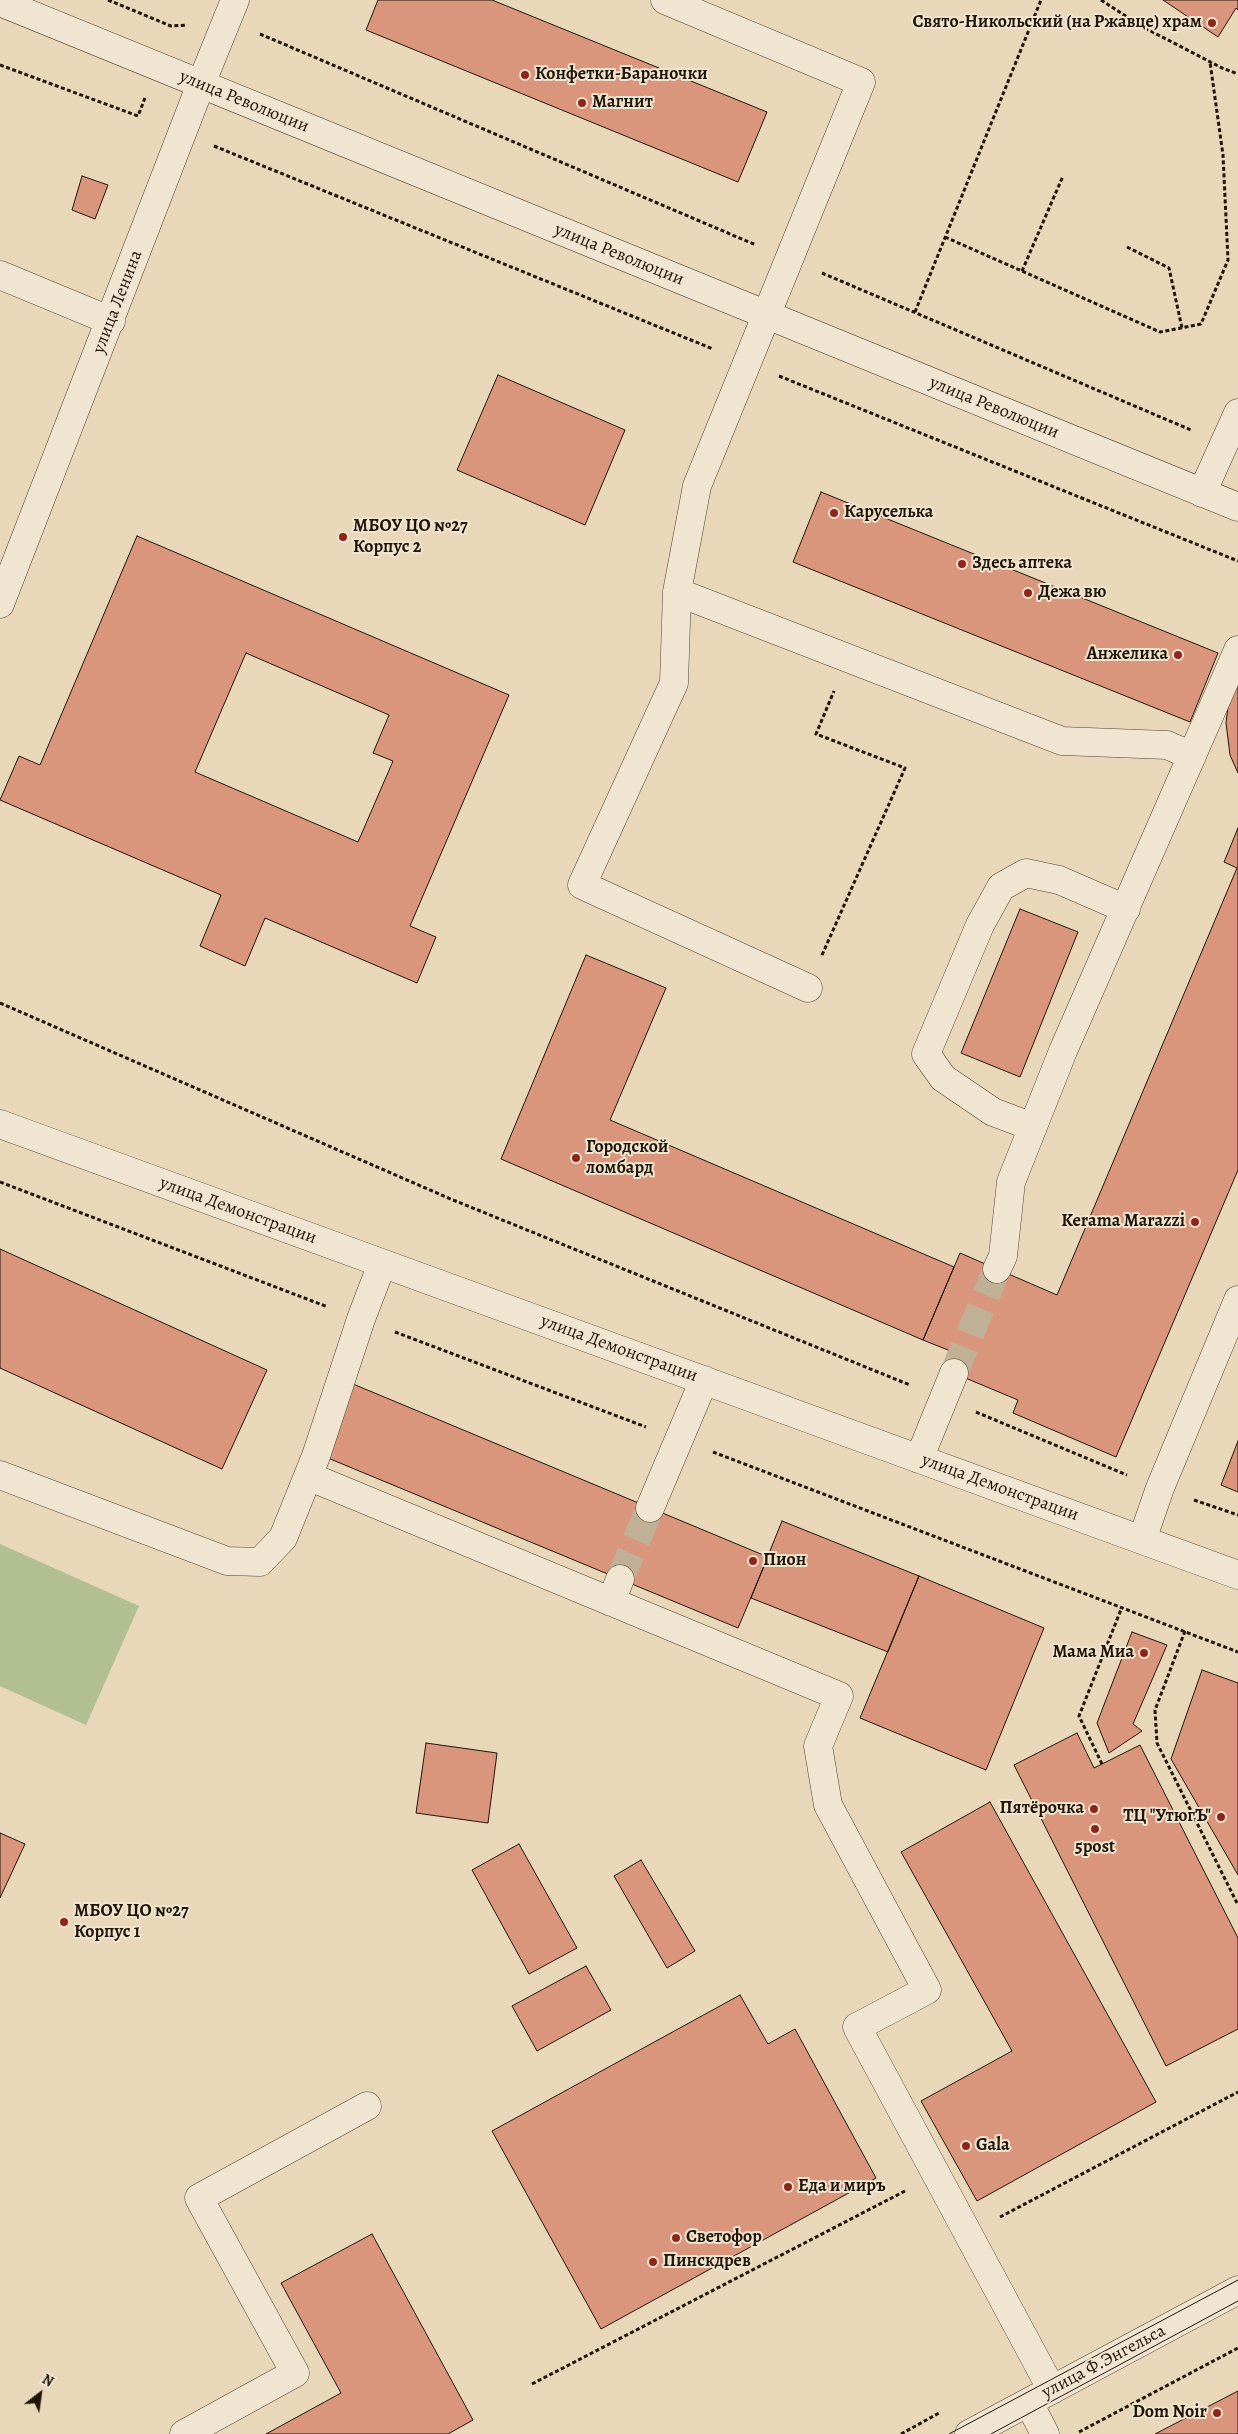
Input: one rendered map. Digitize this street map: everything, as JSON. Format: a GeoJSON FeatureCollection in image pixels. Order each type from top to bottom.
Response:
{"type":"FeatureCollection","features":[{"type":"Feature","properties":{"kind":"street"},"geometry":{"type":"LineString","coordinates":[[665,0],[861,82],[764,315],[696,486],[677,592],[674,683],[582,885],[808,988]]}},
{"type":"Feature","properties":{"kind":"street","name":"улица Революции"},"geometry":{"type":"LineString","coordinates":[[0,2],[1238,507]]}},
{"type":"Feature","properties":{"kind":"street","name":"улица Ленина"},"geometry":{"type":"LineString","coordinates":[[0,604],[231,10]]}},
{"type":"Feature","properties":{"kind":"street"},"geometry":{"type":"LineString","coordinates":[[0,275],[111,321]]}},
{"type":"Feature","properties":{"kind":"street"},"geometry":{"type":"LineString","coordinates":[[1202,493],[1238,414]]}},
{"type":"Feature","properties":{"kind":"street"},"geometry":{"type":"LineString","coordinates":[[677,592],[1062,741],[1167,745],[1192,756]]}},
{"type":"Feature","properties":{"kind":"street"},"geometry":{"type":"LineString","coordinates":[[997,1269],[1003,1256],[1011,1182],[1063,1051],[1238,650]]}},
{"type":"Feature","properties":{"kind":"street"},"geometry":{"type":"LineString","coordinates":[[1033,1127],[993,1112],[943,1078],[926,1054],[976,934],[1001,887],[1026,873],[1059,880],[1126,909]]}},
{"type":"Feature","properties":{"kind":"street","name":"улица Демонстрации"},"geometry":{"type":"LineString","coordinates":[[0,1124],[1238,1575]]}},
{"type":"Feature","properties":{"kind":"street"},"geometry":{"type":"LineString","coordinates":[[0,1476],[227,1561],[260,1562],[283,1538],[308,1476],[361,1319],[382,1264]]}},
{"type":"Feature","properties":{"kind":"street"},"geometry":{"type":"LineString","coordinates":[[1142,1540],[1160,1488],[1238,1300]]}},
{"type":"Feature","properties":{"kind":"street"},"geometry":{"type":"LineString","coordinates":[[919,1459],[954,1373]]}},
{"type":"Feature","properties":{"kind":"street"},"geometry":{"type":"LineString","coordinates":[[650,1508],[704,1380]]}},
{"type":"Feature","properties":{"kind":"street"},"geometry":{"type":"LineString","coordinates":[[308,1476],[615,1590],[839,1696],[818,1746],[828,1805],[927,1990],[857,2027],[968,2234],[1040,2396],[1045,2434]]}},
{"type":"Feature","properties":{"kind":"street"},"geometry":{"type":"LineString","coordinates":[[184,2434],[295,2373],[199,2198],[367,2106]]}},
{"type":"Feature","properties":{"kind":"street","name":"улица Ф.Энгельса"},"geometry":{"type":"LineString","coordinates":[[970,2434],[1238,2290]]}},
{"type":"Feature","properties":{"kind":"path"},"geometry":{"type":"LineString","coordinates":[[108,0],[171,26],[231,10],[788,258],[1224,444]]}},
{"type":"Feature","properties":{"kind":"path"},"geometry":{"type":"LineString","coordinates":[[915,312],[1041,0]]}},
{"type":"Feature","properties":{"kind":"path"},"geometry":{"type":"LineString","coordinates":[[1100,0],[1141,26],[1210,62],[1238,74]]}},
{"type":"Feature","properties":{"kind":"path"},"geometry":{"type":"LineString","coordinates":[[945,238],[1160,332],[1201,324],[1228,260],[1223,155],[1210,62]]}},
{"type":"Feature","properties":{"kind":"path"},"geometry":{"type":"LineString","coordinates":[[0,65],[138,116]]}},
{"type":"Feature","properties":{"kind":"path"},"geometry":{"type":"LineString","coordinates":[[1022,271],[1063,176]]}},
{"type":"Feature","properties":{"kind":"path"},"geometry":{"type":"LineString","coordinates":[[1127,247],[1169,268],[1182,328]]}},
{"type":"Feature","properties":{"kind":"path"},"geometry":{"type":"LineString","coordinates":[[808,988],[905,768],[816,734],[848,658]]}},
{"type":"Feature","properties":{"kind":"path"},"geometry":{"type":"LineString","coordinates":[[0,1003],[453,1200],[1160,1488],[1238,1515]]}},
{"type":"Feature","properties":{"kind":"path"},"geometry":{"type":"LineString","coordinates":[[0,1182],[1238,1652]]}},
{"type":"Feature","properties":{"kind":"path"},"geometry":{"type":"LineString","coordinates":[[1102,1764],[1079,1716],[1122,1607]]}},
{"type":"Feature","properties":{"kind":"path"},"geometry":{"type":"LineString","coordinates":[[1185,1632],[1155,1710],[1157,1743],[1238,1905]]}},
{"type":"Feature","properties":{"kind":"path"},"geometry":{"type":"LineString","coordinates":[[968,2234],[1238,2092]]}},
{"type":"Feature","properties":{"kind":"path"},"geometry":{"type":"LineString","coordinates":[[532,2384],[936,2174]]}},
{"type":"Feature","properties":{"kind":"path"},"geometry":{"type":"LineString","coordinates":[[1076,2434],[1238,2348]]}},
{"type":"Feature","properties":{"kind":"green space"},"geometry":{"type":"Polygon","coordinates":[[[0,1544],[139,1606],[86,1725],[0,1686],[0,1544]]]}},
{"type":"Feature","properties":{"kind":"building"},"geometry":{"type":"Polygon","coordinates":[[[378,0],[492,0],[767,112],[738,182],[366,30],[378,0]]]}},
{"type":"Feature","properties":{"kind":"building","name":"Свято-Никольский (на Ржавце) храм"},"geometry":{"type":"Polygon","coordinates":[[[1163,0],[1238,0],[1238,10],[1236,8],[1218,37],[1163,0]]]}},
{"type":"Feature","properties":{"kind":"building"},"geometry":{"type":"Polygon","coordinates":[[[82,176],[108,185],[95,219],[72,210],[82,176]]]}},
{"type":"Feature","properties":{"kind":"building"},"geometry":{"type":"Polygon","coordinates":[[[498,375],[625,430],[585,525],[457,470],[498,375]]]}},
{"type":"Feature","properties":{"kind":"building"},"geometry":{"type":"Polygon","coordinates":[[[821,492],[1218,653],[1190,722],[793,562],[821,492]]]}},
{"type":"Feature","properties":{"kind":"building"},"geometry":{"type":"Polygon","coordinates":[[[137,536],[509,695],[410,926],[436,937],[417,983],[265,918],[245,966],[200,946],[221,895],[0,800],[19,756],[40,765],[137,536]],[[246,653],[195,772],[358,842],[393,761],[373,753],[389,715],[246,653]]]}},
{"type":"Feature","properties":{"kind":"building"},"geometry":{"type":"Polygon","coordinates":[[[1238,682],[1238,773],[1230,755],[1226,723],[1228,707],[1238,682]]]}},
{"type":"Feature","properties":{"kind":"building"},"geometry":{"type":"Polygon","coordinates":[[[1238,828],[1238,1170],[1116,1457],[1013,1413],[1018,1400],[951,1372],[958,1354],[923,1340],[960,1253],[1057,1295],[1237,868],[1224,862],[1238,828]]]}},
{"type":"Feature","properties":{"kind":"building"},"geometry":{"type":"Polygon","coordinates":[[[1020,909],[1078,932],[1020,1077],[961,1053],[1020,909]]]}},
{"type":"Feature","properties":{"kind":"building"},"geometry":{"type":"Polygon","coordinates":[[[586,955],[666,988],[610,1120],[954,1267],[923,1340],[501,1159],[586,955]]]}},
{"type":"Feature","properties":{"kind":"building"},"geometry":{"type":"Polygon","coordinates":[[[0,1249],[267,1370],[222,1469],[0,1368],[0,1249]]]}},
{"type":"Feature","properties":{"kind":"building"},"geometry":{"type":"Polygon","coordinates":[[[353,1384],[768,1557],[738,1628],[323,1456],[353,1384]]]}},
{"type":"Feature","properties":{"kind":"building"},"geometry":{"type":"Polygon","coordinates":[[[1238,1441],[1238,1492],[1221,1485],[1238,1441]]]}},
{"type":"Feature","properties":{"kind":"building"},"geometry":{"type":"Polygon","coordinates":[[[782,1521],[919,1576],[888,1652],[751,1598],[782,1521]]]}},
{"type":"Feature","properties":{"kind":"building"},"geometry":{"type":"Polygon","coordinates":[[[919,1576],[1044,1628],[986,1770],[860,1718],[919,1576]]]}},
{"type":"Feature","properties":{"kind":"building"},"geometry":{"type":"Polygon","coordinates":[[[1132,1632],[1167,1645],[1133,1724],[1142,1731],[1109,1753],[1097,1723],[1132,1632]]]}},
{"type":"Feature","properties":{"kind":"building","name":"ТЦ \"УтюгЪ\""},"geometry":{"type":"Polygon","coordinates":[[[1202,1670],[1238,1683],[1238,1875],[1171,1759],[1202,1670]]]}},
{"type":"Feature","properties":{"kind":"building"},"geometry":{"type":"Polygon","coordinates":[[[1077,1733],[1094,1768],[1140,1745],[1238,1938],[1238,2029],[1166,2066],[1014,1765],[1077,1733]]]}},
{"type":"Feature","properties":{"kind":"building"},"geometry":{"type":"Polygon","coordinates":[[[426,1743],[497,1753],[488,1823],[416,1813],[426,1743]]]}},
{"type":"Feature","properties":{"kind":"building"},"geometry":{"type":"Polygon","coordinates":[[[990,1802],[1156,2102],[977,2201],[921,2101],[1012,2051],[901,1852],[990,1802]]]}},
{"type":"Feature","properties":{"kind":"building"},"geometry":{"type":"Polygon","coordinates":[[[0,1833],[25,1844],[0,1898],[0,1833]]]}},
{"type":"Feature","properties":{"kind":"building"},"geometry":{"type":"Polygon","coordinates":[[[519,1844],[577,1948],[529,1974],[472,1870],[519,1844]]]}},
{"type":"Feature","properties":{"kind":"building"},"geometry":{"type":"Polygon","coordinates":[[[641,1860],[695,1951],[667,1968],[614,1876],[641,1860]]]}},
{"type":"Feature","properties":{"kind":"building"},"geometry":{"type":"Polygon","coordinates":[[[586,1966],[611,2010],[537,2051],[512,2006],[586,1966]]]}},
{"type":"Feature","properties":{"kind":"building"},"geometry":{"type":"Polygon","coordinates":[[[740,1995],[768,2044],[795,2029],[876,2178],[601,2329],[492,2131],[740,1995]]]}},
{"type":"Feature","properties":{"kind":"building"},"geometry":{"type":"Polygon","coordinates":[[[372,2234],[473,2420],[448,2434],[266,2434],[341,2393],[281,2283],[372,2234]]]}},
{"type":"Feature","properties":{"kind":"building","name":"Dom Noir"},"geometry":{"type":"Polygon","coordinates":[[[1238,2391],[1238,2434],[1155,2434],[1238,2391]]]}},
{"type":"Feature","properties":{"kind":"tunnel"},"geometry":{"type":"LineString","coordinates":[[954,1373],[997,1269]]}},
{"type":"Feature","properties":{"kind":"tunnel"},"geometry":{"type":"LineString","coordinates":[[620,1579],[650,1508]]}},
{"type":"Feature","properties":{"kind":"tram line"},"geometry":{"type":"LineString","coordinates":[[949,2434],[1238,2280]]}},
{"type":"Feature","properties":{"kind":"tram line"},"geometry":{"type":"LineString","coordinates":[[991,2434],[1238,2301]]}},
{"type":"Feature","properties":{"kind":"place","name":"Свято-Никольский (на Ржавце) храм"},"geometry":{"type":"Point","coordinates":[1212,23]}},
{"type":"Feature","properties":{"kind":"place","name":"Конфетки-Бараночки"},"geometry":{"type":"Point","coordinates":[525,75]}},
{"type":"Feature","properties":{"kind":"place","name":"Магнит"},"geometry":{"type":"Point","coordinates":[582,103]}},
{"type":"Feature","properties":{"kind":"place","name":"Каруселька"},"geometry":{"type":"Point","coordinates":[834,513]}},
{"type":"Feature","properties":{"kind":"place","name":"МБОУ ЦО №27 Корпус 2"},"geometry":{"type":"Point","coordinates":[343,537]}},
{"type":"Feature","properties":{"kind":"place","name":"Здесь аптека"},"geometry":{"type":"Point","coordinates":[962,564]}},
{"type":"Feature","properties":{"kind":"place","name":"Дежа вю"},"geometry":{"type":"Point","coordinates":[1028,593]}},
{"type":"Feature","properties":{"kind":"place","name":"Анжелика"},"geometry":{"type":"Point","coordinates":[1178,655]}},
{"type":"Feature","properties":{"kind":"place","name":"Городской ломбард"},"geometry":{"type":"Point","coordinates":[576,1158]}},
{"type":"Feature","properties":{"kind":"place","name":"Kerama Marazzi"},"geometry":{"type":"Point","coordinates":[1195,1222]}},
{"type":"Feature","properties":{"kind":"place","name":"Пион"},"geometry":{"type":"Point","coordinates":[753,1561]}},
{"type":"Feature","properties":{"kind":"place","name":"Мама Миа"},"geometry":{"type":"Point","coordinates":[1144,1653]}},
{"type":"Feature","properties":{"kind":"place","name":"Пятёрочка"},"geometry":{"type":"Point","coordinates":[1094,1809]}},
{"type":"Feature","properties":{"kind":"place","name":"ТЦ \"УтюгЪ\""},"geometry":{"type":"Point","coordinates":[1221,1817]}},
{"type":"Feature","properties":{"kind":"place","name":"5post"},"geometry":{"type":"Point","coordinates":[1095,1829]}},
{"type":"Feature","properties":{"kind":"place","name":"МБОУ ЦО №27 Корпус 1"},"geometry":{"type":"Point","coordinates":[64,1922]}},
{"type":"Feature","properties":{"kind":"place","name":"Gala"},"geometry":{"type":"Point","coordinates":[966,2146]}},
{"type":"Feature","properties":{"kind":"place","name":"Еда и миръ"},"geometry":{"type":"Point","coordinates":[788,2187]}},
{"type":"Feature","properties":{"kind":"place","name":"Светофор"},"geometry":{"type":"Point","coordinates":[676,2238]}},
{"type":"Feature","properties":{"kind":"place","name":"Пинскдрев"},"geometry":{"type":"Point","coordinates":[653,2262]}},
{"type":"Feature","properties":{"kind":"place","name":"Dom Noir"},"geometry":{"type":"Point","coordinates":[1217,2413]}}]}
